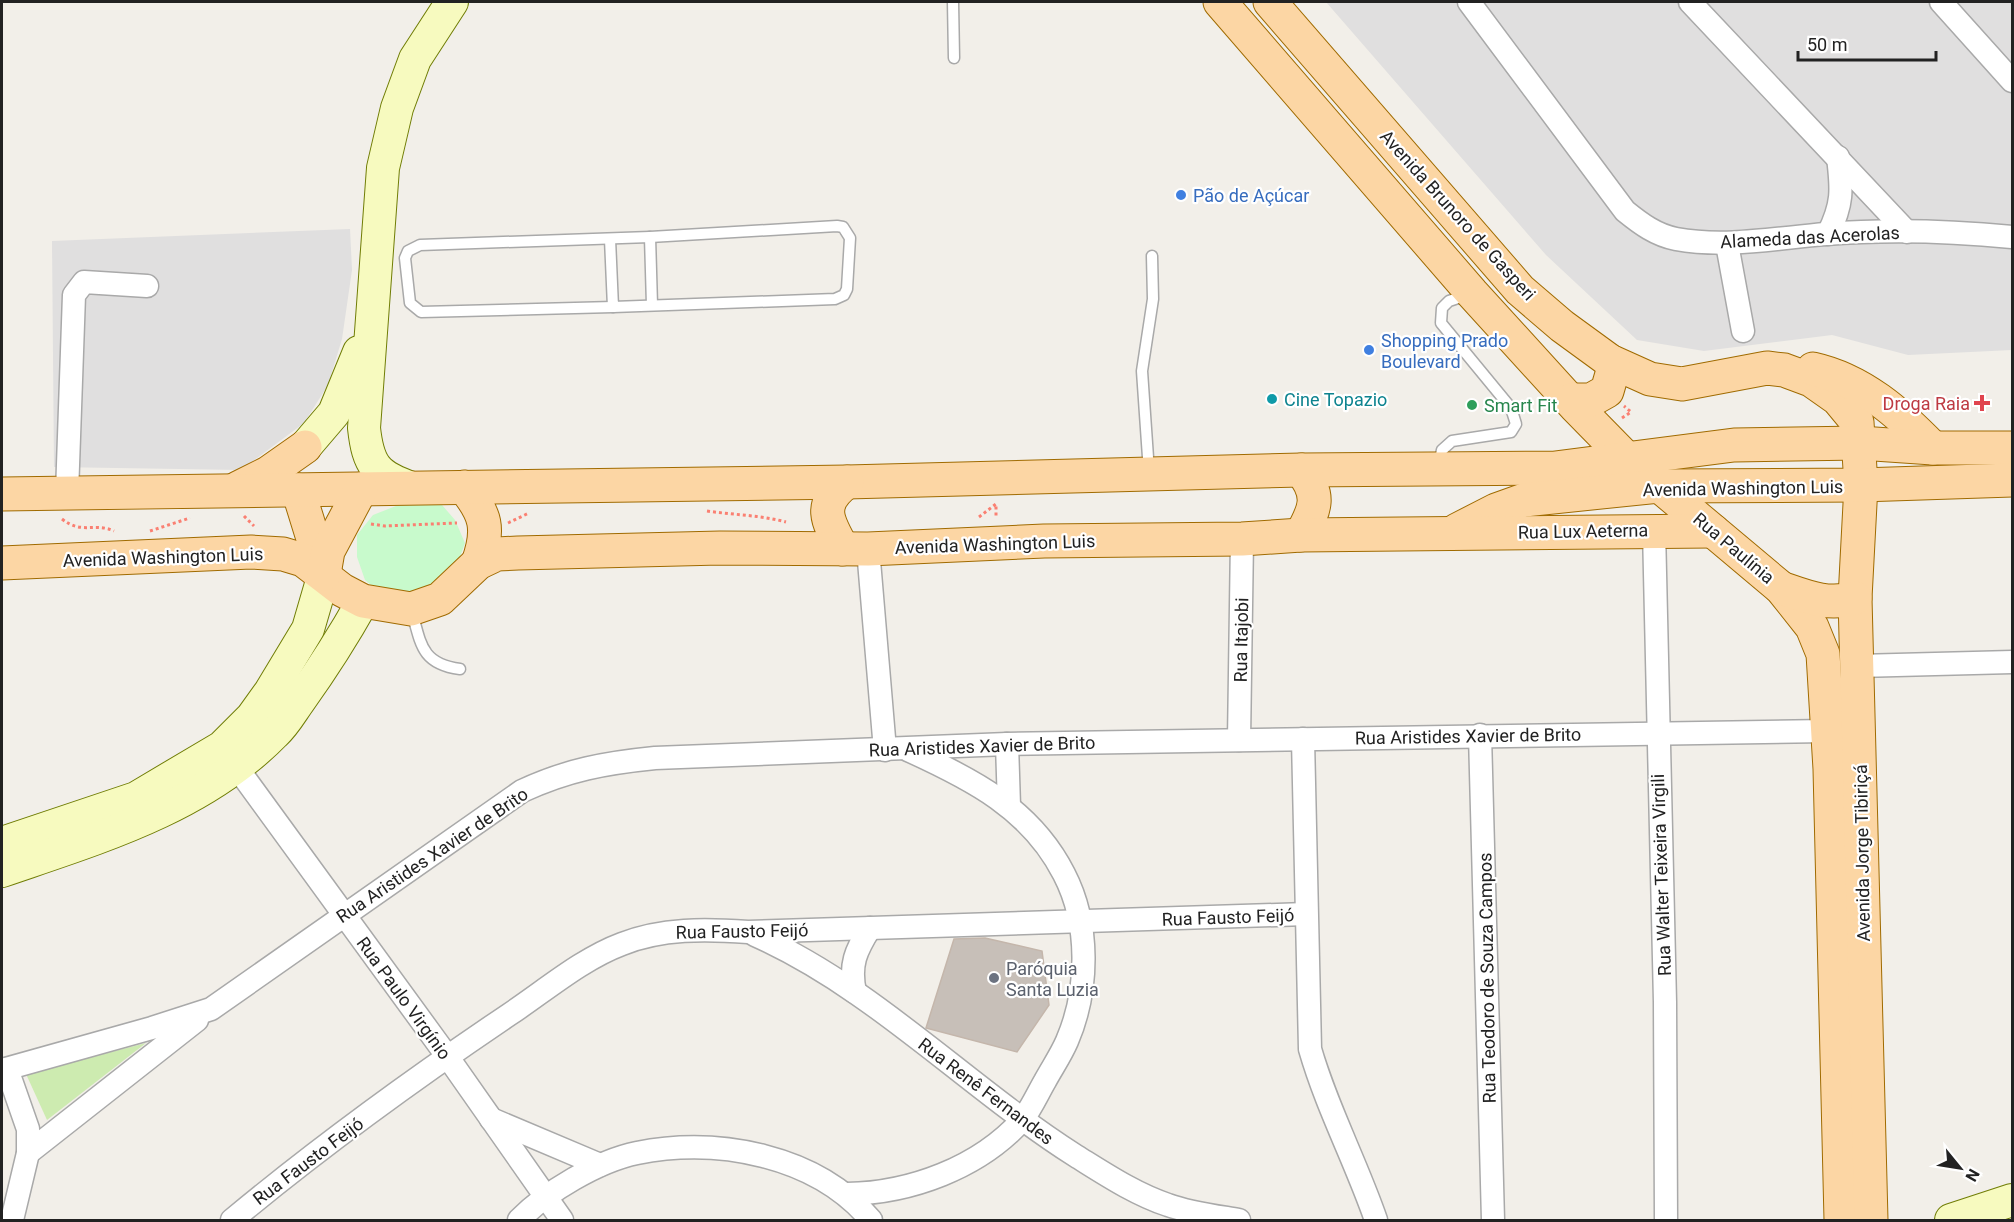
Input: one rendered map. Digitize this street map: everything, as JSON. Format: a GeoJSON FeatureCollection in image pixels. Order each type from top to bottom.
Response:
{"type":"FeatureCollection","features":[{"type":"Feature","properties":{"kind":"main road"},"geometry":{"type":"LineString","coordinates":[[412,488],[384,476],[372,465],[366,452],[364,428],[383,168],[397,108],[415,59],[452,2]]}},
{"type":"Feature","properties":{"kind":"main road"},"geometry":{"type":"LineString","coordinates":[[1221,2],[1472,293],[1625,457],[1659,486]]}},
{"type":"Feature","properties":{"kind":"main road","name":"Avenida Brunoro de Gasperi"},"geometry":{"type":"LineString","coordinates":[[1270,2],[1520,290],[1562,326],[1610,361],[1666,384],[1682,384],[1767,368],[1784,370],[1809,368],[1853,382],[1906,421],[1933,448]]}},
{"type":"Feature","properties":{"kind":"main road"},"geometry":{"type":"LineString","coordinates":[[234,490],[268,473],[305,447],[334,413],[372,317]]}},
{"type":"Feature","properties":{"kind":"main road"},"geometry":{"type":"LineString","coordinates":[[1574,403],[1591,400],[1607,391],[1614,368],[1610,361]]}},
{"type":"Feature","properties":{"kind":"main road","name":"Avenida Brunoro de Gasperi"},"geometry":{"type":"LineString","coordinates":[[1784,370],[1811,380],[1838,399],[1857,422],[1860,443],[1860,485]]}},
{"type":"Feature","properties":{"kind":"main road"},"geometry":{"type":"LineString","coordinates":[[1555,468],[1577,433],[1574,403]]}},
{"type":"Feature","properties":{"kind":"main road","name":"Avenida Washington Luis"},"geometry":{"type":"LineString","coordinates":[[2,494],[847,482],[1149,472],[1555,468],[1625,457],[1734,445],[1860,443],[1933,448],[2013,448]]}},
{"type":"Feature","properties":{"kind":"main road"},"geometry":{"type":"LineString","coordinates":[[1697,486],[1694,470],[1704,460],[1781,453],[1819,444]]}},
{"type":"Feature","properties":{"kind":"main road"},"geometry":{"type":"LineString","coordinates":[[1300,535],[1312,515],[1315,502],[1311,483],[1301,470]]}},
{"type":"Feature","properties":{"kind":"main road","name":"Avenida Washington Luis"},"geometry":{"type":"LineString","coordinates":[[2,563],[251,552],[283,554],[303,560],[342,590],[363,601],[411,609],[440,599],[478,563],[497,554],[731,548],[856,549],[1044,541],[1242,539],[1300,535],[1452,533],[1496,510],[1524,500],[1569,498],[1659,486],[1860,485],[2013,480]]}},
{"type":"Feature","properties":{"kind":"main road"},"geometry":{"type":"LineString","coordinates":[[847,482],[834,491],[827,505],[831,528],[856,549]]}},
{"type":"Feature","properties":{"kind":"main road","name":"Avenida Jorge Tibiriçá"},"geometry":{"type":"LineString","coordinates":[[1860,485],[1855,598],[1870,1221]]}},
{"type":"Feature","properties":{"kind":"main road","name":"Rua Paulínia"},"geometry":{"type":"LineString","coordinates":[[1659,486],[1781,588]]}},
{"type":"Feature","properties":{"kind":"main road"},"geometry":{"type":"LineString","coordinates":[[464,487],[484,518],[485,543],[478,563]]}},
{"type":"Feature","properties":{"kind":"main road"},"geometry":{"type":"LineString","coordinates":[[2,871],[81,843],[188,799],[230,758],[252,717],[308,629],[324,574],[328,551],[361,489]]}},
{"type":"Feature","properties":{"kind":"main road"},"geometry":{"type":"LineString","coordinates":[[298,490],[324,574]]}},
{"type":"Feature","properties":{"kind":"main road","name":"Rua Lux Aeterna"},"geometry":{"type":"LineString","coordinates":[[1452,533],[1713,531]]}},
{"type":"Feature","properties":{"kind":"main road"},"geometry":{"type":"LineString","coordinates":[[1781,588],[1820,601],[1841,602],[1855,598]]}},
{"type":"Feature","properties":{"kind":"main road","name":"Avenida Jorge Tibiriçá"},"geometry":{"type":"LineString","coordinates":[[1781,588],[1812,627],[1823,654],[1841,1221]]}},
{"type":"Feature","properties":{"kind":"main road"},"geometry":{"type":"LineString","coordinates":[[2,843],[136,798],[230,758],[277,732],[340,643],[363,601]]}},
{"type":"Feature","properties":{"kind":"main road"},"geometry":{"type":"LineString","coordinates":[[1951,1221],[2013,1200]]}},
{"type":"Feature","properties":{"kind":"street","name":"Alameda das Acerolas"},"geometry":{"type":"LineString","coordinates":[[1469,2],[1625,211],[1644,227],[1675,239],[1727,244],[1828,234],[1906,231],[2013,237]]}},
{"type":"Feature","properties":{"kind":"street"},"geometry":{"type":"LineString","coordinates":[[1690,2],[1906,231]]}},
{"type":"Feature","properties":{"kind":"street"},"geometry":{"type":"LineString","coordinates":[[1941,2],[2013,81]]}},
{"type":"Feature","properties":{"kind":"street"},"geometry":{"type":"LineString","coordinates":[[1828,234],[1839,213],[1843,192],[1838,157]]}},
{"type":"Feature","properties":{"kind":"street"},"geometry":{"type":"LineString","coordinates":[[1727,244],[1743,331]]}},
{"type":"Feature","properties":{"kind":"street"},"geometry":{"type":"LineString","coordinates":[[66,493],[74,295],[84,282],[147,286]]}},
{"type":"Feature","properties":{"kind":"street"},"geometry":{"type":"LineString","coordinates":[[298,490],[299,469],[305,447]]}},
{"type":"Feature","properties":{"kind":"street","name":"Rua Walter Teixeira Virgili"},"geometry":{"type":"LineString","coordinates":[[1654,531],[1665,1002],[1666,1221]]}},
{"type":"Feature","properties":{"kind":"street","name":"Rua Itajobi"},"geometry":{"type":"LineString","coordinates":[[1239,740],[1242,539]]}},
{"type":"Feature","properties":{"kind":"street"},"geometry":{"type":"LineString","coordinates":[[847,1194],[874,1194],[919,1184],[955,1169],[988,1149],[1023,1119],[1067,1042],[1076,1014],[1083,974],[1082,921],[1064,874],[1034,831],[1010,806],[990,791],[894,749],[856,549]]}},
{"type":"Feature","properties":{"kind":"street"},"geometry":{"type":"LineString","coordinates":[[1858,666],[2013,662]]}},
{"type":"Feature","properties":{"kind":"street","name":"Rua Aristides Xavier de Brito"},"geometry":{"type":"LineString","coordinates":[[28,1153],[211,1009],[522,791],[554,776],[600,763],[655,758],[1007,744],[1827,731]]}},
{"type":"Feature","properties":{"kind":"street","name":"Rua Teodoro de Souza Campos"},"geometry":{"type":"LineString","coordinates":[[1480,735],[1493,1221]]}},
{"type":"Feature","properties":{"kind":"street"},"geometry":{"type":"LineString","coordinates":[[1303,739],[1310,1049],[1321,1088],[1358,1170],[1376,1221]]}},
{"type":"Feature","properties":{"kind":"street"},"geometry":{"type":"LineString","coordinates":[[1007,744],[1010,806]]}},
{"type":"Feature","properties":{"kind":"street","name":"Rua Paulo Virgínio"},"geometry":{"type":"LineString","coordinates":[[230,758],[447,1056],[562,1221]]}},
{"type":"Feature","properties":{"kind":"street","name":"Rua Fausto Feijó"},"geometry":{"type":"LineString","coordinates":[[232,1221],[267,1191],[447,1056],[588,961],[622,944],[663,933],[709,929],[748,932],[1306,914]]}},
{"type":"Feature","properties":{"kind":"street"},"geometry":{"type":"LineString","coordinates":[[855,992],[851,965],[870,928]]}},
{"type":"Feature","properties":{"kind":"street","name":"Rua Renê Fernandes"},"geometry":{"type":"LineString","coordinates":[[748,932],[818,966],[1023,1119],[1096,1169],[1167,1205],[1239,1221]]}},
{"type":"Feature","properties":{"kind":"street","name":"Rua Aristides Xavier de Brito"},"geometry":{"type":"LineString","coordinates":[[12,1221],[28,1153],[28,1129],[4,1069],[152,1028],[211,1009]]}},
{"type":"Feature","properties":{"kind":"street"},"geometry":{"type":"LineString","coordinates":[[490,1119],[600,1165]]}},
{"type":"Feature","properties":{"kind":"street"},"geometry":{"type":"LineString","coordinates":[[519,1221],[546,1198],[600,1165],[637,1153],[685,1149],[728,1150],[767,1156],[810,1173],[847,1194],[871,1221]]}},
{"type":"Feature","properties":{"kind":"lane"},"geometry":{"type":"LineString","coordinates":[[953,2],[954,58]]}},
{"type":"Feature","properties":{"kind":"lane"},"geometry":{"type":"LineString","coordinates":[[843,227],[850,237],[847,290],[844,295],[836,298],[613,307],[421,312],[410,303],[405,258],[408,251],[420,246],[650,237],[843,227]]}},
{"type":"Feature","properties":{"kind":"lane"},"geometry":{"type":"LineString","coordinates":[[650,237],[652,305]]}},
{"type":"Feature","properties":{"kind":"lane"},"geometry":{"type":"LineString","coordinates":[[610,239],[613,307]]}},
{"type":"Feature","properties":{"kind":"lane"},"geometry":{"type":"LineString","coordinates":[[1149,472],[1142,371],[1153,299],[1152,256]]}},
{"type":"Feature","properties":{"kind":"lane"},"geometry":{"type":"LineString","coordinates":[[1439,468],[1445,445],[1452,441],[1511,432],[1516,424],[1511,408],[1441,323],[1440,315],[1449,302],[1472,293]]}},
{"type":"Feature","properties":{"kind":"lane"},"geometry":{"type":"LineString","coordinates":[[411,609],[426,654],[437,663],[460,669]]}},
{"type":"Feature","properties":{"kind":"path"},"geometry":{"type":"LineString","coordinates":[[975,524],[996,504],[998,513],[995,521]]}},
{"type":"Feature","properties":{"kind":"shaded area"},"geometry":{"type":"Polygon","coordinates":[[[1326,2],[2012,2],[2012,350],[1908,355],[1832,335],[1704,351],[1637,340],[1546,255],[1326,2]]]}},
{"type":"Feature","properties":{"kind":"shaded area"},"geometry":{"type":"Polygon","coordinates":[[[350,229],[352,270],[342,339],[328,385],[304,423],[241,470],[54,467],[52,241],[350,229]]]}},
{"type":"Feature","properties":{"kind":"green space"},"geometry":{"type":"Polygon","coordinates":[[[401,504],[442,505],[455,520],[465,543],[454,573],[427,595],[379,592],[365,580],[357,557],[357,535],[373,515],[401,504]]]}},
{"type":"Feature","properties":{"kind":"green space"},"geometry":{"type":"Polygon","coordinates":[[[146,1043],[47,1120],[26,1074],[146,1043]]]}},
{"type":"Feature","properties":{"kind":"building","name":"Paróquia Santa Luzia"},"geometry":{"type":"Polygon","coordinates":[[[985,938],[1042,951],[1049,1005],[1017,1052],[926,1028],[954,939],[985,938]]]}},
{"type":"Feature","properties":{"kind":"place","name":"Pão de Açúcar"},"geometry":{"type":"Point","coordinates":[1181,195]}},
{"type":"Feature","properties":{"kind":"place","name":"Shopping Prado Boulevard"},"geometry":{"type":"Point","coordinates":[1369,350]}},
{"type":"Feature","properties":{"kind":"place","name":"Cine Topazio"},"geometry":{"type":"Point","coordinates":[1272,399]}},
{"type":"Feature","properties":{"kind":"place","name":"Droga Raia"},"geometry":{"type":"Point","coordinates":[1982,403]}},
{"type":"Feature","properties":{"kind":"place","name":"Smart Fit"},"geometry":{"type":"Point","coordinates":[1472,405]}},
{"type":"Feature","properties":{"kind":"place","name":"Paróquia Santa Luzia"},"geometry":{"type":"Point","coordinates":[994,978]}}]}
